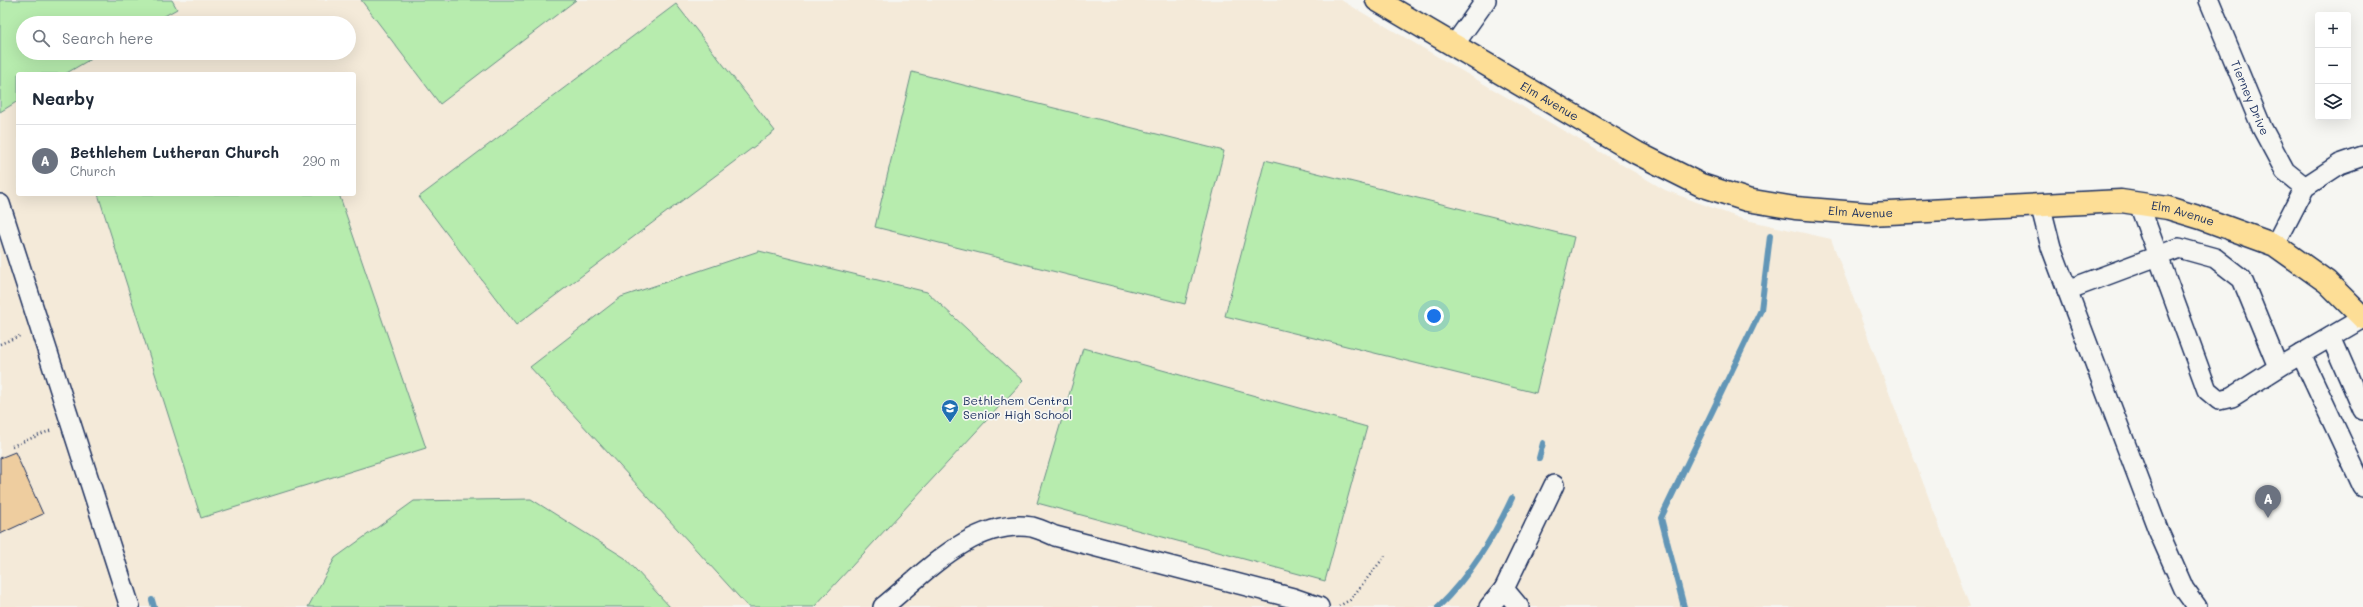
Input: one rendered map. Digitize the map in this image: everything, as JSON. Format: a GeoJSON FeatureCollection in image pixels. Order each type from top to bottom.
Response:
{"type":"FeatureCollection","features":[{"type":"Feature","properties":{"kind":"main road","name":"Elm Avenue"},"geometry":{"type":"LineString","coordinates":[[1376,0],[1637,153],[1701,185],[1747,200],[1795,208],[1870,214],[2040,204],[2122,201],[2168,208],[2201,218],[2275,246],[2327,282],[2363,318]]}},
{"type":"Feature","properties":{"kind":"street"},"geometry":{"type":"LineString","coordinates":[[1454,45],[1486,0]]}},
{"type":"Feature","properties":{"kind":"street","name":"Tierney Drive"},"geometry":{"type":"LineString","coordinates":[[2209,0],[2262,128],[2285,171],[2305,187]]}},
{"type":"Feature","properties":{"kind":"street"},"geometry":{"type":"LineString","coordinates":[[2275,246],[2305,187],[2340,164],[2363,156]]}},
{"type":"Feature","properties":{"kind":"street"},"geometry":{"type":"LineString","coordinates":[[0,204],[130,607]]}},
{"type":"Feature","properties":{"kind":"street"},"geometry":{"type":"LineString","coordinates":[[2040,204],[2051,247],[2158,530],[2184,589],[2197,607]]}},
{"type":"Feature","properties":{"kind":"street"},"geometry":{"type":"LineString","coordinates":[[2139,204],[2207,390],[2219,400],[2232,398],[2278,368],[2363,318]]}},
{"type":"Feature","properties":{"kind":"street"},"geometry":{"type":"LineString","coordinates":[[2067,290],[2179,248],[2215,258],[2242,280],[2278,368]]}},
{"type":"Feature","properties":{"kind":"street"},"geometry":{"type":"LineString","coordinates":[[2331,337],[2363,410]]}},
{"type":"Feature","properties":{"kind":"street"},"geometry":{"type":"LineString","coordinates":[[2301,354],[2363,487]]}},
{"type":"Feature","properties":{"kind":"street"},"geometry":{"type":"LineString","coordinates":[[1489,607],[1504,589],[1554,485]]}},
{"type":"Feature","properties":{"kind":"street"},"geometry":{"type":"LineString","coordinates":[[883,607],[950,553],[970,539],[989,530],[1032,527],[1055,536],[1293,598],[1319,607]]}},
{"type":"Feature","properties":{"kind":"street"},"geometry":{"type":"LineString","coordinates":[[1504,589],[1519,607]]}},
{"type":"Feature","properties":{"kind":"path"},"geometry":{"type":"LineString","coordinates":[[0,344],[40,327]]}},
{"type":"Feature","properties":{"kind":"path"},"geometry":{"type":"LineString","coordinates":[[12,446],[71,422]]}},
{"type":"Feature","properties":{"kind":"path"},"geometry":{"type":"LineString","coordinates":[[1337,607],[1350,600],[1385,556]]}},
{"type":"Feature","properties":{"kind":"shaded area","name":"Bethlehem Central Senior High School"},"geometry":{"type":"Polygon","coordinates":[[[0,0],[1341,0],[1665,190],[1742,219],[1831,239],[1970,607],[0,607],[0,0]]]}},
{"type":"Feature","properties":{"kind":"green space"},"geometry":{"type":"Polygon","coordinates":[[[0,0],[172,0],[177,9],[164,16],[16,16],[16,60],[89,60],[68,72],[16,72],[16,102],[0,112],[0,0]]]}},
{"type":"Feature","properties":{"kind":"green space"},"geometry":{"type":"Polygon","coordinates":[[[361,0],[576,0],[440,104],[361,0]]]}},
{"type":"Feature","properties":{"kind":"green space"},"geometry":{"type":"Polygon","coordinates":[[[676,4],[775,131],[516,325],[419,197],[676,4]]]}},
{"type":"Feature","properties":{"kind":"green space"},"geometry":{"type":"Polygon","coordinates":[[[912,72],[1224,151],[1185,304],[875,227],[912,72]]]}},
{"type":"Feature","properties":{"kind":"green space"},"geometry":{"type":"Polygon","coordinates":[[[1265,160],[1574,237],[1536,393],[1225,316],[1265,160]]]}},
{"type":"Feature","properties":{"kind":"green space"},"geometry":{"type":"Polygon","coordinates":[[[99,196],[340,196],[426,448],[201,518],[99,196]]]}},
{"type":"Feature","properties":{"kind":"green space"},"geometry":{"type":"Polygon","coordinates":[[[759,251],[927,292],[1023,381],[814,607],[748,607],[530,367],[621,297],[759,251]]]}},
{"type":"Feature","properties":{"kind":"green space"},"geometry":{"type":"Polygon","coordinates":[[[1083,348],[1367,427],[1325,581],[1037,503],[1083,348]]]}},
{"type":"Feature","properties":{"kind":"green space"},"geometry":{"type":"Polygon","coordinates":[[[531,499],[625,558],[670,607],[308,607],[335,558],[414,501],[531,499]]]}},
{"type":"Feature","properties":{"kind":"building"},"geometry":{"type":"Polygon","coordinates":[[[15,452],[43,514],[0,534],[0,458],[15,452]]]}},
{"type":"Feature","properties":{"kind":"waterway"},"geometry":{"type":"LineString","coordinates":[[1684,607],[1661,518],[1761,310],[1770,236]]}},
{"type":"Feature","properties":{"kind":"waterway"},"geometry":{"type":"LineString","coordinates":[[1539,458],[1543,443]]}},
{"type":"Feature","properties":{"kind":"waterway"},"geometry":{"type":"LineString","coordinates":[[1438,607],[1460,583],[1480,556],[1512,498]]}},
{"type":"Feature","properties":{"kind":"waterway"},"geometry":{"type":"LineString","coordinates":[[152,600],[154,607]]}},
{"type":"Feature","properties":{"kind":"place","name":"Bethlehem Central Senior High School"},"geometry":{"type":"Point","coordinates":[950,423]}},
{"type":"Feature","properties":{"kind":"place","name":"Bethlehem Lutheran Church"},"geometry":{"type":"Point","coordinates":[2268,518]}}]}
